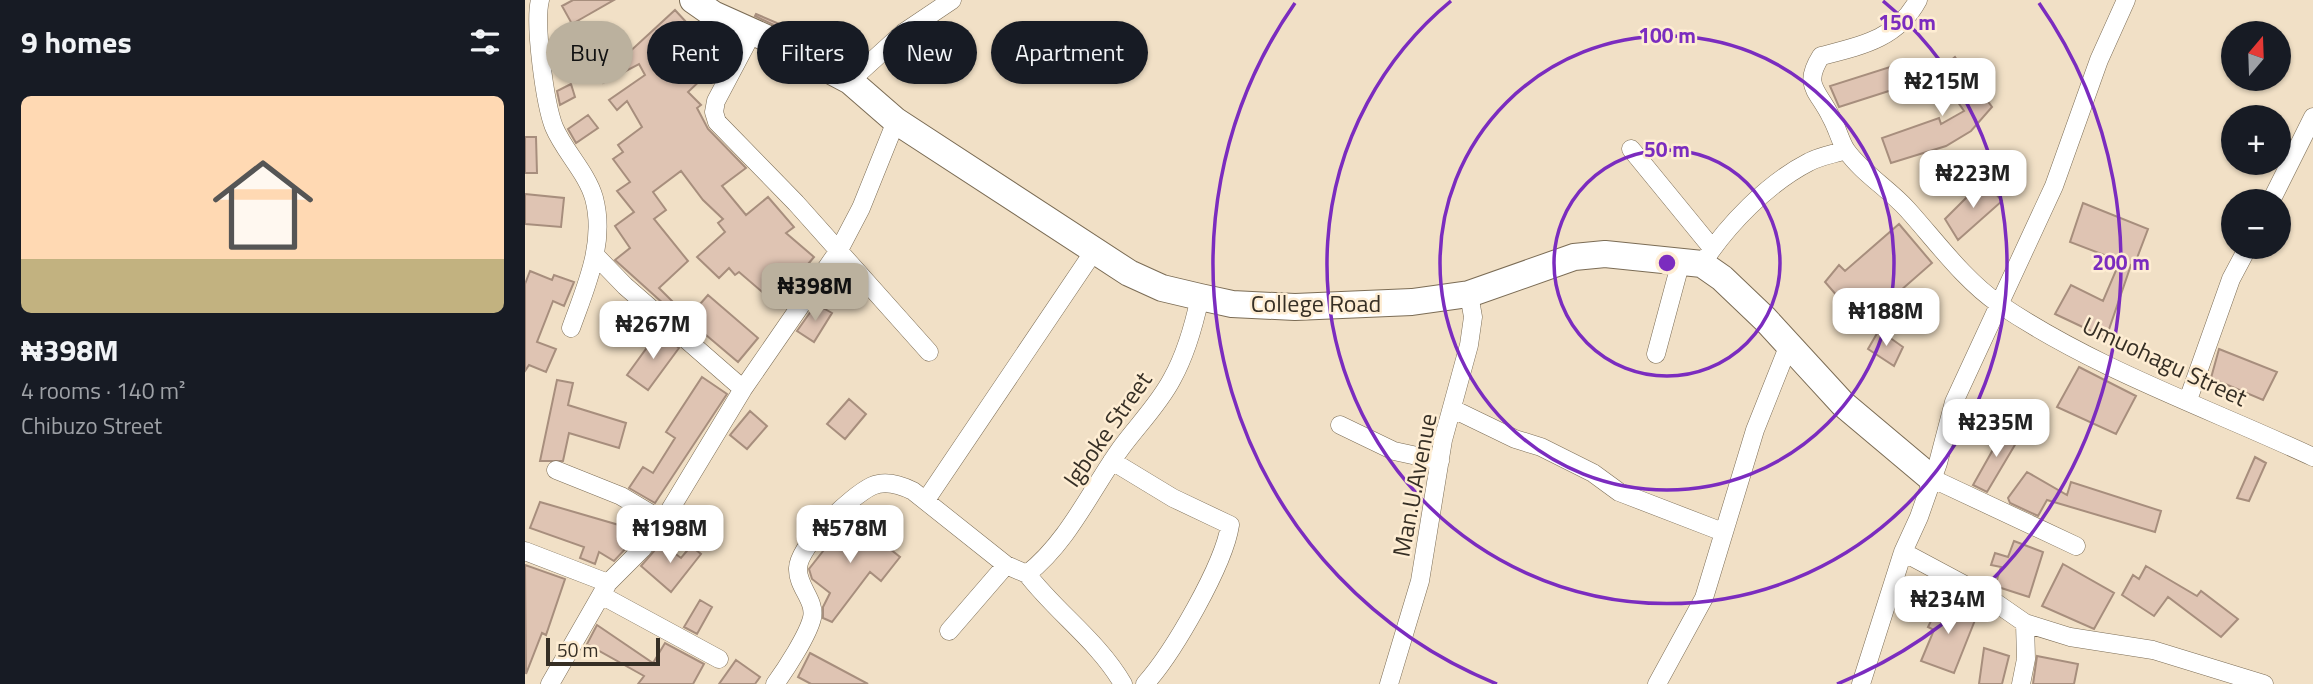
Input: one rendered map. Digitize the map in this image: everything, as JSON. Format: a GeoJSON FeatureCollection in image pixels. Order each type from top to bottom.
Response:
{"type":"FeatureCollection","features":[{"type":"Feature","properties":{"kind":"main road","name":"College Road"},"geometry":{"type":"LineString","coordinates":[[693,0],[713,14],[757,36]]}},
{"type":"Feature","properties":{"kind":"main road","name":"College Road"},"geometry":{"type":"LineString","coordinates":[[853,84],[896,121],[1129,273],[1162,288],[1199,297],[1232,303],[1295,307],[1412,302],[1469,294],[1574,257],[1605,254],[1698,258]]}},
{"type":"Feature","properties":{"kind":"main road"},"geometry":{"type":"LineString","coordinates":[[1698,258],[1739,295],[1843,404],[1931,478]]}},
{"type":"Feature","properties":{"kind":"street"},"geometry":{"type":"LineString","coordinates":[[869,64],[903,33],[952,0]]}},
{"type":"Feature","properties":{"kind":"street","name":"Umuohagu Street"},"geometry":{"type":"LineString","coordinates":[[1918,0],[1908,19],[1887,34],[1864,45],[1821,56],[1811,72],[1812,85],[1846,150],[1897,198],[1974,284],[1999,304],[2109,368],[2188,400],[2313,457]]}},
{"type":"Feature","properties":{"kind":"street"},"geometry":{"type":"LineString","coordinates":[[1861,684],[1903,552],[1938,463],[1954,402],[1999,304],[2014,279],[2054,186],[2099,60],[2126,0]]}},
{"type":"Feature","properties":{"kind":"street"},"geometry":{"type":"LineString","coordinates":[[535,5],[547,103],[555,128],[594,195],[597,220],[596,256],[571,328]]}},
{"type":"Feature","properties":{"kind":"street"},"geometry":{"type":"LineString","coordinates":[[751,33],[716,101],[714,112],[717,122],[839,250],[929,352]]}},
{"type":"Feature","properties":{"kind":"street"},"geometry":{"type":"LineString","coordinates":[[2277,189],[2313,117]]}},
{"type":"Feature","properties":{"kind":"street"},"geometry":{"type":"LineString","coordinates":[[550,684],[604,589],[642,549],[663,521],[743,389],[839,250],[861,208],[896,121]]}},
{"type":"Feature","properties":{"kind":"street"},"geometry":{"type":"LineString","coordinates":[[1630,149],[1698,258]]}},
{"type":"Feature","properties":{"kind":"street"},"geometry":{"type":"LineString","coordinates":[[1656,354],[1698,258],[1784,178],[1811,160],[1846,150]]}},
{"type":"Feature","properties":{"kind":"street"},"geometry":{"type":"LineString","coordinates":[[926,500],[1094,251]]}},
{"type":"Feature","properties":{"kind":"street"},"geometry":{"type":"LineString","coordinates":[[596,256],[625,286],[743,389]]}},
{"type":"Feature","properties":{"kind":"street"},"geometry":{"type":"LineString","coordinates":[[2188,400],[2231,279],[2242,259]]}},
{"type":"Feature","properties":{"kind":"street","name":"Man.U.Avenue"},"geometry":{"type":"LineString","coordinates":[[1389,684],[1420,581],[1443,440],[1453,410],[1473,317],[1469,294]]}},
{"type":"Feature","properties":{"kind":"street","name":"Igboke Street"},"geometry":{"type":"LineString","coordinates":[[1027,573],[1042,562],[1060,540],[1112,461],[1172,380],[1195,320],[1199,297]]}},
{"type":"Feature","properties":{"kind":"street"},"geometry":{"type":"LineString","coordinates":[[1657,684],[1704,598],[1755,430],[1788,346]]}},
{"type":"Feature","properties":{"kind":"street"},"geometry":{"type":"LineString","coordinates":[[1453,410],[1515,439],[1541,447],[1593,473],[1619,492],[1723,532]]}},
{"type":"Feature","properties":{"kind":"street"},"geometry":{"type":"LineString","coordinates":[[1340,425],[1394,451],[1440,461]]}},
{"type":"Feature","properties":{"kind":"street"},"geometry":{"type":"LineString","coordinates":[[1112,461],[1173,498],[1230,525],[1227,545],[1190,618],[1161,667],[1145,684]]}},
{"type":"Feature","properties":{"kind":"street"},"geometry":{"type":"LineString","coordinates":[[556,470],[621,496],[663,521]]}},
{"type":"Feature","properties":{"kind":"street"},"geometry":{"type":"LineString","coordinates":[[1931,478],[2076,546]]}},
{"type":"Feature","properties":{"kind":"street"},"geometry":{"type":"LineString","coordinates":[[779,683],[812,619],[812,605],[798,581],[798,564],[807,548],[853,498],[874,485],[897,484],[926,500],[1006,565],[1027,573],[1045,598],[1096,646],[1123,684]]}},
{"type":"Feature","properties":{"kind":"street"},"geometry":{"type":"LineString","coordinates":[[525,551],[604,589],[719,659]]}},
{"type":"Feature","properties":{"kind":"street"},"geometry":{"type":"LineString","coordinates":[[1903,552],[1989,598],[2025,624],[2070,637],[2166,653],[2264,684]]}},
{"type":"Feature","properties":{"kind":"street"},"geometry":{"type":"LineString","coordinates":[[949,631],[1006,565]]}},
{"type":"Feature","properties":{"kind":"street"},"geometry":{"type":"LineString","coordinates":[[2021,684],[2026,659],[2025,624]]}},
{"type":"Feature","properties":{"kind":"building"},"geometry":{"type":"Polygon","coordinates":[[[573,0],[614,0],[577,21],[570,21],[562,6],[573,0]]]}},
{"type":"Feature","properties":{"kind":"building"},"geometry":{"type":"Polygon","coordinates":[[[675,10],[685,21],[663,21],[675,10]]]}},
{"type":"Feature","properties":{"kind":"building"},"geometry":{"type":"Polygon","coordinates":[[[756,14],[772,21],[765,21],[755,16],[756,14]]]}},
{"type":"Feature","properties":{"kind":"building"},"geometry":{"type":"Polygon","coordinates":[[[647,36],[647,84],[696,84],[688,92],[701,105],[697,108],[708,129],[746,168],[722,186],[746,215],[768,197],[794,227],[786,233],[814,257],[775,303],[739,272],[735,275],[729,268],[719,278],[697,257],[725,232],[718,223],[723,219],[703,200],[681,171],[653,192],[666,210],[654,219],[688,261],[659,288],[680,309],[675,314],[615,260],[630,248],[615,226],[634,212],[617,191],[630,182],[613,159],[623,152],[618,145],[642,127],[627,101],[617,110],[609,100],[645,75],[639,64],[633,67],[633,49],[647,36]]]}},
{"type":"Feature","properties":{"kind":"building"},"geometry":{"type":"Polygon","coordinates":[[[1955,57],[1992,107],[1971,131],[1946,146],[1891,163],[1882,138],[1939,118],[1941,124],[1964,111],[1937,72],[1955,57]]]}},
{"type":"Feature","properties":{"kind":"building"},"geometry":{"type":"Polygon","coordinates":[[[1890,67],[1895,89],[1839,107],[1830,86],[1890,67]]]}},
{"type":"Feature","properties":{"kind":"building"},"geometry":{"type":"Polygon","coordinates":[[[571,84],[575,97],[560,105],[557,91],[571,84]]]}},
{"type":"Feature","properties":{"kind":"building"},"geometry":{"type":"Polygon","coordinates":[[[588,115],[598,128],[576,143],[568,129],[588,115]]]}},
{"type":"Feature","properties":{"kind":"building"},"geometry":{"type":"Polygon","coordinates":[[[525,137],[536,137],[537,173],[525,173],[525,137]]]}},
{"type":"Feature","properties":{"kind":"building"},"geometry":{"type":"Polygon","coordinates":[[[1984,180],[2002,201],[1958,240],[1945,219],[1984,180]]]}},
{"type":"Feature","properties":{"kind":"building"},"geometry":{"type":"Polygon","coordinates":[[[525,194],[564,198],[561,227],[525,224],[525,194]]]}},
{"type":"Feature","properties":{"kind":"building"},"geometry":{"type":"Polygon","coordinates":[[[2083,203],[2148,229],[2134,266],[2131,265],[2106,338],[2055,314],[2071,285],[2103,301],[2120,261],[2070,242],[2083,203]]]}},
{"type":"Feature","properties":{"kind":"building"},"geometry":{"type":"Polygon","coordinates":[[[1899,224],[1932,263],[1868,319],[1850,298],[1844,304],[1825,282],[1839,265],[1845,271],[1899,224]]]}},
{"type":"Feature","properties":{"kind":"building"},"geometry":{"type":"Polygon","coordinates":[[[530,271],[552,280],[554,275],[574,282],[564,306],[553,301],[537,342],[556,349],[546,372],[529,365],[525,371],[525,284],[530,271]]]}},
{"type":"Feature","properties":{"kind":"building"},"geometry":{"type":"Polygon","coordinates":[[[708,295],[758,338],[738,362],[687,319],[708,295]]]}},
{"type":"Feature","properties":{"kind":"building"},"geometry":{"type":"Polygon","coordinates":[[[816,304],[832,313],[814,342],[797,331],[816,304]]]}},
{"type":"Feature","properties":{"kind":"building"},"geometry":{"type":"Polygon","coordinates":[[[1879,330],[1903,347],[1894,366],[1868,349],[1879,330]]]}},
{"type":"Feature","properties":{"kind":"building"},"geometry":{"type":"Polygon","coordinates":[[[659,331],[679,348],[648,390],[627,375],[659,331]]]}},
{"type":"Feature","properties":{"kind":"building"},"geometry":{"type":"Polygon","coordinates":[[[2219,349],[2277,372],[2263,400],[2211,378],[2219,349]]]}},
{"type":"Feature","properties":{"kind":"building"},"geometry":{"type":"Polygon","coordinates":[[[2079,367],[2136,396],[2116,434],[2057,407],[2079,367]]]}},
{"type":"Feature","properties":{"kind":"building"},"geometry":{"type":"Polygon","coordinates":[[[702,377],[727,394],[655,503],[629,488],[643,467],[653,473],[675,438],[666,432],[702,377]]]}},
{"type":"Feature","properties":{"kind":"building"},"geometry":{"type":"Polygon","coordinates":[[[557,380],[573,383],[568,405],[626,423],[619,448],[569,433],[563,461],[540,461],[557,380]]]}},
{"type":"Feature","properties":{"kind":"building"},"geometry":{"type":"Polygon","coordinates":[[[849,399],[866,414],[845,439],[827,424],[849,399]]]}},
{"type":"Feature","properties":{"kind":"building"},"geometry":{"type":"Polygon","coordinates":[[[750,411],[767,426],[747,449],[730,435],[750,411]]]}},
{"type":"Feature","properties":{"kind":"building"},"geometry":{"type":"Polygon","coordinates":[[[1993,429],[2019,438],[1987,492],[1973,485],[1995,446],[1988,444],[1993,429]]]}},
{"type":"Feature","properties":{"kind":"building"},"geometry":{"type":"Polygon","coordinates":[[[2255,457],[2266,463],[2249,501],[2237,498],[2255,457]]]}},
{"type":"Feature","properties":{"kind":"building"},"geometry":{"type":"Polygon","coordinates":[[[2027,472],[2067,495],[2071,482],[2161,511],[2155,532],[2047,500],[2038,516],[2010,503],[2008,498],[2027,472]]]}},
{"type":"Feature","properties":{"kind":"building"},"geometry":{"type":"Polygon","coordinates":[[[540,502],[619,525],[622,521],[628,524],[633,516],[644,523],[643,530],[614,561],[599,552],[595,564],[580,558],[584,547],[530,528],[540,502]]]}},
{"type":"Feature","properties":{"kind":"building"},"geometry":{"type":"Polygon","coordinates":[[[850,517],[900,557],[881,581],[870,572],[832,622],[823,618],[823,607],[830,593],[812,579],[809,569],[850,517]]]}},
{"type":"Feature","properties":{"kind":"building"},"geometry":{"type":"Polygon","coordinates":[[[2014,541],[2043,552],[2029,597],[1995,586],[2001,567],[1991,565],[1995,553],[2008,557],[2014,541]]]}},
{"type":"Feature","properties":{"kind":"building"},"geometry":{"type":"Polygon","coordinates":[[[661,543],[681,558],[691,546],[701,554],[671,592],[641,566],[661,543]]]}},
{"type":"Feature","properties":{"kind":"building"},"geometry":{"type":"Polygon","coordinates":[[[2063,564],[2114,593],[2094,629],[2042,606],[2063,564]]]}},
{"type":"Feature","properties":{"kind":"building"},"geometry":{"type":"Polygon","coordinates":[[[525,565],[565,579],[546,635],[542,633],[526,674],[525,565]]]}},
{"type":"Feature","properties":{"kind":"building"},"geometry":{"type":"Polygon","coordinates":[[[2146,566],[2197,596],[2201,591],[2238,619],[2221,637],[2168,597],[2154,616],[2122,595],[2133,575],[2139,579],[2146,566]]]}},
{"type":"Feature","properties":{"kind":"building"},"geometry":{"type":"Polygon","coordinates":[[[1942,599],[1977,615],[1954,673],[1921,661],[1934,630],[1928,627],[1942,599]]]}},
{"type":"Feature","properties":{"kind":"building"},"geometry":{"type":"Polygon","coordinates":[[[700,600],[712,607],[697,634],[684,627],[700,600]]]}},
{"type":"Feature","properties":{"kind":"building"},"geometry":{"type":"Polygon","coordinates":[[[597,625],[653,663],[665,643],[704,664],[693,684],[638,684],[644,676],[587,644],[597,625]]]}},
{"type":"Feature","properties":{"kind":"building"},"geometry":{"type":"Polygon","coordinates":[[[1984,648],[2009,656],[2002,684],[1979,684],[1984,648]]]}},
{"type":"Feature","properties":{"kind":"building"},"geometry":{"type":"Polygon","coordinates":[[[810,653],[868,684],[811,684],[798,677],[810,653]]]}},
{"type":"Feature","properties":{"kind":"building"},"geometry":{"type":"Polygon","coordinates":[[[2037,656],[2078,664],[2074,684],[2033,684],[2037,656]]]}},
{"type":"Feature","properties":{"kind":"building"},"geometry":{"type":"Polygon","coordinates":[[[736,660],[760,677],[755,684],[719,684],[736,660]]]}}]}
